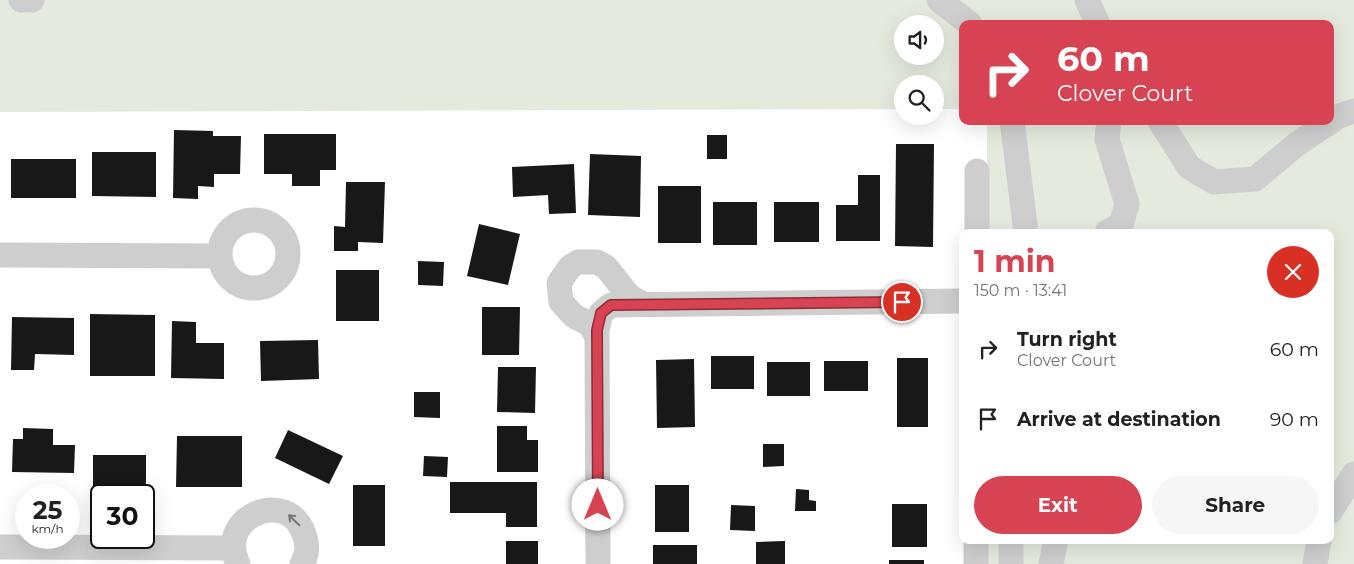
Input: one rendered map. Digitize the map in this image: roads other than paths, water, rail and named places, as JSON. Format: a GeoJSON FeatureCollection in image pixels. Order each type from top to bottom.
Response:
{"type":"FeatureCollection","features":[{"type":"Feature","properties":{"kind":"street"},"geometry":{"type":"LineString","coordinates":[[21,0],[32,0]]}},
{"type":"Feature","properties":{"kind":"street"},"geometry":{"type":"LineString","coordinates":[[939,0],[965,20]]}},
{"type":"Feature","properties":{"kind":"street"},"geometry":{"type":"LineString","coordinates":[[1087,0],[1096,20]]}},
{"type":"Feature","properties":{"kind":"street"},"geometry":{"type":"LineString","coordinates":[[1334,119],[1354,111]]}},
{"type":"Feature","properties":{"kind":"street"},"geometry":{"type":"LineString","coordinates":[[1013,125],[1026,229]]}},
{"type":"Feature","properties":{"kind":"street"},"geometry":{"type":"LineString","coordinates":[[1109,125],[1107,139],[1127,204],[1122,224],[1113,229]]}},
{"type":"Feature","properties":{"kind":"street"},"geometry":{"type":"LineString","coordinates":[[1163,125],[1189,167],[1214,182],[1255,179],[1297,144],[1326,125]]}},
{"type":"Feature","properties":{"kind":"street"},"geometry":{"type":"LineString","coordinates":[[977,171],[977,229]]}},
{"type":"Feature","properties":{"kind":"street"},"geometry":{"type":"LineString","coordinates":[[0,255],[220,256]]}},
{"type":"Feature","properties":{"kind":"street"},"geometry":{"type":"LineString","coordinates":[[597,337],[590,324],[574,316],[561,302],[559,283],[570,267],[578,262],[597,262],[606,267],[630,296],[633,304]]}},
{"type":"Feature","properties":{"kind":"street"},"geometry":{"type":"LineString","coordinates":[[598,564],[597,337],[601,313],[611,305],[959,301]]}},
{"type":"Feature","properties":{"kind":"street"},"geometry":{"type":"LineString","coordinates":[[1334,506],[1354,474]]}},
{"type":"Feature","properties":{"kind":"street"},"geometry":{"type":"LineString","coordinates":[[0,547],[236,556],[236,532],[250,516],[262,511],[277,510],[290,515],[302,528],[307,550],[302,564]]}},
{"type":"Feature","properties":{"kind":"street"},"geometry":{"type":"LineString","coordinates":[[976,544],[976,564]]}},
{"type":"Feature","properties":{"kind":"street"},"geometry":{"type":"LineString","coordinates":[[1011,544],[1011,564]]}},
{"type":"Feature","properties":{"kind":"street"},"geometry":{"type":"LineString","coordinates":[[1051,564],[1055,544]]}},
{"type":"Feature","properties":{"kind":"street"},"geometry":{"type":"LineString","coordinates":[[1314,564],[1318,544]]}}]}
